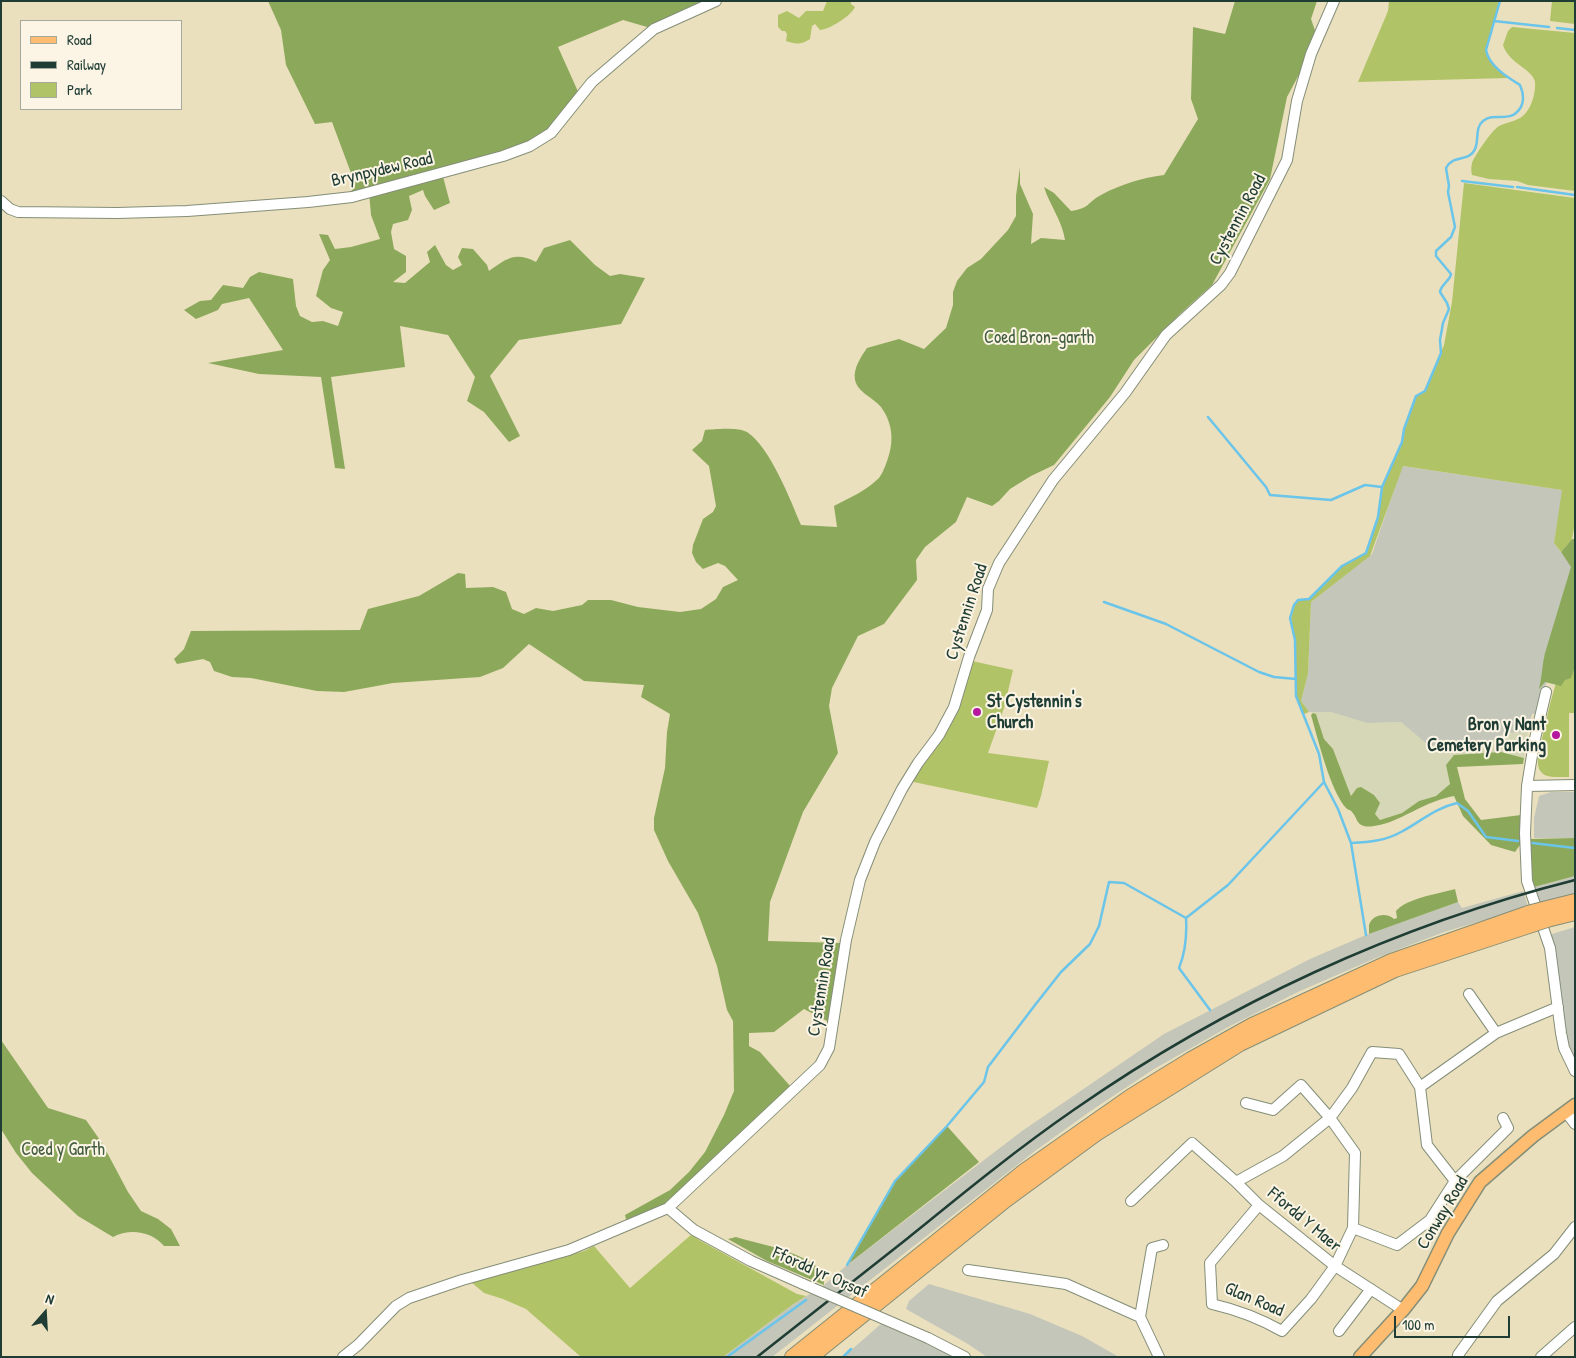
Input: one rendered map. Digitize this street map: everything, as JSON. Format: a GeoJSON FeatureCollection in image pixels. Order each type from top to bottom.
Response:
{"type":"FeatureCollection","features":[{"type":"Feature","properties":{"kind":"highway"},"geometry":{"type":"LineString","coordinates":[[1545,915],[1575,900]]}},
{"type":"Feature","properties":{"kind":"highway"},"geometry":{"type":"LineString","coordinates":[[792,1357],[1024,1171],[1131,1096],[1191,1059],[1252,1025],[1391,961],[1545,915],[1575,913]]}},
{"type":"Feature","properties":{"kind":"highway"},"geometry":{"type":"LineString","coordinates":[[810,1357],[1006,1200],[1081,1145],[1194,1071],[1240,1044],[1395,970],[1530,919]]}},
{"type":"Feature","properties":{"kind":"main road","name":"Conway Road"},"geometry":{"type":"LineString","coordinates":[[1360,1357],[1422,1286],[1448,1233],[1480,1182],[1533,1136],[1571,1109]]}},
{"type":"Feature","properties":{"kind":"street","name":"Brynpydew Road"},"geometry":{"type":"LineString","coordinates":[[1,201],[10,209],[18,212],[117,213],[187,211],[308,202],[352,197],[503,156],[530,146],[551,133],[592,82],[654,29],[716,1]]}},
{"type":"Feature","properties":{"kind":"street","name":"Cystennin Road"},"geometry":{"type":"LineString","coordinates":[[668,1208],[812,1072],[825,1057],[829,1048],[846,940],[860,880],[875,842],[902,789],[918,763],[940,735],[954,707],[969,657],[987,610],[988,589],[999,563],[1053,480],[1125,393],[1166,335],[1221,285],[1230,273],[1287,160],[1297,101],[1311,54],[1334,1]]}},
{"type":"Feature","properties":{"kind":"street"},"geometry":{"type":"LineString","coordinates":[[1546,692],[1534,743],[1527,786],[1525,833],[1527,881],[1550,948],[1564,1048],[1575,1071]]}},
{"type":"Feature","properties":{"kind":"street"},"geometry":{"type":"LineString","coordinates":[[1527,786],[1575,785]]}},
{"type":"Feature","properties":{"kind":"street"},"geometry":{"type":"LineString","coordinates":[[1468,994],[1496,1032]]}},
{"type":"Feature","properties":{"kind":"street"},"geometry":{"type":"LineString","coordinates":[[1420,1087],[1496,1032],[1558,1007]]}},
{"type":"Feature","properties":{"kind":"street"},"geometry":{"type":"LineString","coordinates":[[1236,1182],[1283,1156],[1330,1118],[1352,1088],[1372,1052],[1399,1054],[1420,1087],[1427,1145],[1455,1181]]}},
{"type":"Feature","properties":{"kind":"street"},"geometry":{"type":"LineString","coordinates":[[1246,1103],[1273,1110],[1302,1085],[1330,1118],[1355,1153],[1353,1228],[1335,1266]]}},
{"type":"Feature","properties":{"kind":"street"},"geometry":{"type":"LineString","coordinates":[[1571,1109],[1575,1124]]}},
{"type":"Feature","properties":{"kind":"street"},"geometry":{"type":"LineString","coordinates":[[1353,1228],[1398,1245],[1430,1220],[1455,1181],[1508,1128],[1503,1118]]}},
{"type":"Feature","properties":{"kind":"street","name":"Ffordd Y Maer"},"geometry":{"type":"LineString","coordinates":[[1131,1201],[1192,1143],[1259,1205],[1335,1266],[1403,1310]]}},
{"type":"Feature","properties":{"kind":"street","name":"Glan Road"},"geometry":{"type":"LineString","coordinates":[[1259,1205],[1210,1263],[1212,1304],[1259,1318],[1282,1331],[1311,1299],[1335,1266]]}},
{"type":"Feature","properties":{"kind":"street","name":"Ffordd yr Orsaf"},"geometry":{"type":"LineString","coordinates":[[668,1208],[694,1230],[751,1261],[928,1338],[966,1357]]}},
{"type":"Feature","properties":{"kind":"street"},"geometry":{"type":"LineString","coordinates":[[343,1357],[358,1345],[396,1306],[409,1298],[462,1280],[569,1250],[668,1208]]}},
{"type":"Feature","properties":{"kind":"street"},"geometry":{"type":"LineString","coordinates":[[1458,1355],[1497,1302],[1554,1254],[1575,1227]]}},
{"type":"Feature","properties":{"kind":"street"},"geometry":{"type":"LineString","coordinates":[[1159,1357],[1140,1317],[1152,1248],[1163,1246]]}},
{"type":"Feature","properties":{"kind":"street"},"geometry":{"type":"LineString","coordinates":[[968,1270],[1066,1284],[1140,1317]]}},
{"type":"Feature","properties":{"kind":"street"},"geometry":{"type":"LineString","coordinates":[[1339,1331],[1371,1289]]}},
{"type":"Feature","properties":{"kind":"street"},"geometry":{"type":"LineString","coordinates":[[1540,1357],[1575,1327]]}},
{"type":"Feature","properties":{"kind":"shaded area"},"geometry":{"type":"Polygon","coordinates":[[[1402,466],[1563,490],[1554,543],[1575,571],[1575,589],[1537,714],[1532,714],[1528,732],[1506,733],[1485,744],[1429,746],[1401,722],[1367,723],[1331,712],[1309,712],[1301,701],[1308,674],[1311,602],[1372,554],[1402,466]]]}},
{"type":"Feature","properties":{"kind":"shaded area"},"geometry":{"type":"Polygon","coordinates":[[[1309,712],[1331,712],[1367,723],[1401,722],[1429,746],[1485,744],[1506,733],[1528,732],[1524,758],[1501,752],[1446,765],[1450,784],[1436,796],[1419,801],[1402,813],[1380,820],[1351,796],[1333,749],[1324,739],[1316,714],[1309,712]]]}},
{"type":"Feature","properties":{"kind":"shaded area"},"geometry":{"type":"Polygon","coordinates":[[[1551,792],[1575,792],[1575,838],[1534,838],[1534,818],[1539,796],[1551,792]]]}},
{"type":"Feature","properties":{"kind":"shaded area"},"geometry":{"type":"Polygon","coordinates":[[[1575,876],[1575,894],[1539,904],[1534,887],[1575,876]]]}},
{"type":"Feature","properties":{"kind":"shaded area"},"geometry":{"type":"Polygon","coordinates":[[[1523,891],[1528,907],[1444,932],[1376,958],[1300,991],[1230,1026],[1154,1069],[1035,1151],[772,1357],[723,1357],[792,1305],[824,1285],[847,1265],[1022,1131],[1164,1034],[1310,959],[1366,935],[1458,902],[1462,908],[1523,891]]]}},
{"type":"Feature","properties":{"kind":"shaded area"},"geometry":{"type":"Polygon","coordinates":[[[1575,927],[1575,1071],[1570,1061],[1550,948],[1552,934],[1575,927]]]}},
{"type":"Feature","properties":{"kind":"shaded area"},"geometry":{"type":"Polygon","coordinates":[[[929,1284],[1030,1314],[1082,1336],[1119,1357],[987,1357],[906,1309],[909,1301],[929,1284]]]}},
{"type":"Feature","properties":{"kind":"shaded area"},"geometry":{"type":"Polygon","coordinates":[[[881,1324],[925,1343],[956,1357],[843,1357],[881,1324]]]}},
{"type":"Feature","properties":{"kind":"green space"},"geometry":{"type":"Polygon","coordinates":[[[268,1],[716,1],[654,29],[623,20],[558,47],[580,96],[543,139],[442,173],[450,203],[434,210],[423,190],[409,196],[412,210],[408,220],[393,224],[391,232],[394,249],[406,256],[406,272],[393,282],[405,283],[430,262],[427,252],[435,245],[446,265],[453,270],[462,265],[458,257],[462,248],[473,249],[487,265],[489,271],[506,260],[516,257],[536,262],[544,248],[570,240],[595,265],[610,276],[620,274],[645,278],[621,324],[519,340],[490,376],[520,436],[509,442],[484,412],[467,401],[475,377],[448,335],[400,326],[405,367],[331,377],[345,469],[335,468],[321,377],[259,374],[208,363],[283,350],[249,298],[222,304],[218,310],[196,319],[184,310],[200,301],[211,300],[223,285],[243,288],[250,277],[259,272],[293,279],[296,306],[300,316],[312,322],[323,321],[338,326],[343,312],[331,308],[316,296],[323,270],[330,260],[319,234],[328,235],[335,249],[351,247],[380,239],[371,215],[369,192],[352,197],[351,173],[332,122],[315,124],[286,65],[281,30],[268,1]]]}},
{"type":"Feature","properties":{"kind":"green space"},"geometry":{"type":"Polygon","coordinates":[[[827,1],[851,1],[851,4],[855,7],[845,18],[829,28],[820,30],[815,24],[812,26],[810,39],[807,41],[792,43],[786,41],[787,34],[778,27],[778,15],[787,11],[799,18],[806,11],[823,11],[827,1]]]}},
{"type":"Feature","properties":{"kind":"green space","name":"Coed Bron-garth"},"geometry":{"type":"Polygon","coordinates":[[[1235,1],[1317,1],[1311,19],[1318,39],[1287,97],[1270,179],[1212,285],[1134,360],[1110,397],[1054,465],[1010,489],[992,506],[967,497],[956,522],[925,547],[916,560],[917,580],[884,624],[858,636],[832,688],[829,706],[838,753],[803,812],[770,902],[768,941],[842,943],[831,1023],[804,1009],[774,1032],[749,1033],[749,1046],[760,1052],[791,1087],[661,1207],[627,1223],[625,1215],[670,1190],[689,1172],[705,1152],[734,1091],[733,1021],[727,1010],[717,966],[698,913],[668,861],[654,830],[654,818],[665,768],[670,714],[641,697],[644,685],[584,681],[529,644],[503,668],[480,677],[393,683],[344,692],[317,691],[251,678],[232,677],[214,671],[210,662],[203,659],[177,664],[174,659],[184,649],[191,631],[360,630],[368,609],[419,596],[458,573],[465,574],[466,588],[493,587],[506,592],[512,609],[524,614],[536,608],[553,611],[582,605],[588,600],[611,600],[638,607],[680,612],[701,609],[716,599],[723,587],[738,580],[725,566],[718,563],[703,569],[696,562],[692,553],[693,545],[703,519],[713,512],[716,506],[709,466],[692,450],[702,441],[705,430],[732,429],[747,432],[764,449],[771,461],[801,525],[837,527],[834,506],[863,490],[879,478],[886,464],[890,449],[890,428],[885,414],[878,404],[862,392],[855,380],[856,367],[867,348],[899,339],[924,349],[946,328],[953,305],[953,292],[957,281],[967,268],[981,259],[1008,230],[1016,216],[1016,196],[1020,167],[1020,184],[1033,214],[1031,244],[1041,238],[1065,240],[1044,187],[1054,193],[1071,211],[1085,207],[1101,195],[1124,185],[1164,175],[1198,119],[1191,99],[1193,27],[1225,34],[1235,1]]]}},
{"type":"Feature","properties":{"kind":"green space"},"geometry":{"type":"Polygon","coordinates":[[[1389,1],[1500,1],[1486,50],[1491,62],[1508,78],[1358,82],[1388,11],[1389,1]]]}},
{"type":"Feature","properties":{"kind":"green space"},"geometry":{"type":"Polygon","coordinates":[[[1552,1],[1575,1],[1575,24],[1550,21],[1552,1]]]}},
{"type":"Feature","properties":{"kind":"green space"},"geometry":{"type":"Polygon","coordinates":[[[1512,27],[1575,33],[1575,191],[1472,175],[1472,163],[1488,137],[1499,126],[1522,117],[1529,109],[1533,98],[1535,82],[1533,77],[1510,57],[1503,45],[1508,31],[1512,27]]]}},
{"type":"Feature","properties":{"kind":"green space"},"geometry":{"type":"Polygon","coordinates":[[[1464,183],[1575,198],[1575,523],[1572,539],[1561,552],[1554,543],[1562,490],[1403,466],[1370,556],[1311,602],[1308,674],[1301,701],[1309,712],[1304,714],[1296,696],[1295,640],[1291,619],[1294,605],[1298,600],[1309,599],[1342,566],[1366,553],[1378,517],[1382,487],[1402,442],[1404,429],[1416,396],[1425,390],[1444,345],[1452,302],[1464,183]]]}},
{"type":"Feature","properties":{"kind":"green space"},"geometry":{"type":"Polygon","coordinates":[[[1572,539],[1575,539],[1575,667],[1571,678],[1565,680],[1561,686],[1545,682],[1539,689],[1545,653],[1571,567],[1561,552],[1572,539]]]}},
{"type":"Feature","properties":{"kind":"green space","name":"Bron y Nant Cemetery Parking"},"geometry":{"type":"Polygon","coordinates":[[[1575,615],[1575,713],[1569,713],[1569,777],[1551,777],[1546,776],[1539,769],[1538,756],[1550,704],[1575,615]]]}},
{"type":"Feature","properties":{"kind":"green space"},"geometry":{"type":"Polygon","coordinates":[[[972,661],[1013,670],[1004,708],[988,753],[1049,761],[1037,808],[909,781],[947,731],[960,700],[972,661]]]}},
{"type":"Feature","properties":{"kind":"green space"},"geometry":{"type":"Polygon","coordinates":[[[1313,713],[1316,714],[1324,739],[1333,749],[1351,796],[1357,788],[1361,787],[1374,795],[1380,803],[1375,814],[1380,820],[1402,813],[1419,801],[1436,796],[1450,784],[1446,765],[1454,755],[1501,752],[1524,758],[1523,764],[1457,767],[1465,799],[1481,820],[1521,815],[1520,845],[1515,852],[1491,845],[1463,816],[1454,796],[1428,804],[1390,822],[1373,826],[1361,825],[1352,811],[1346,808],[1340,800],[1335,789],[1317,737],[1311,715],[1313,713]]]}},
{"type":"Feature","properties":{"kind":"green space"},"geometry":{"type":"Polygon","coordinates":[[[1575,838],[1575,876],[1534,887],[1530,864],[1529,839],[1575,838]]]}},
{"type":"Feature","properties":{"kind":"green space"},"geometry":{"type":"Polygon","coordinates":[[[1455,889],[1458,902],[1369,934],[1369,925],[1376,916],[1388,915],[1394,919],[1397,918],[1396,911],[1407,903],[1455,889]]]}},
{"type":"Feature","properties":{"kind":"green space","name":"Coed y Garth"},"geometry":{"type":"Polygon","coordinates":[[[1,1040],[48,1108],[86,1120],[102,1143],[128,1192],[141,1211],[158,1219],[171,1229],[180,1246],[164,1246],[153,1237],[140,1232],[126,1232],[113,1237],[78,1216],[32,1173],[16,1153],[1,1129],[1,1040]]]}},
{"type":"Feature","properties":{"kind":"green space"},"geometry":{"type":"Polygon","coordinates":[[[947,1126],[979,1162],[847,1265],[895,1181],[947,1126]]]}},
{"type":"Feature","properties":{"kind":"green space"},"geometry":{"type":"Polygon","coordinates":[[[692,1234],[699,1240],[797,1294],[806,1296],[723,1357],[581,1357],[526,1309],[484,1293],[471,1282],[584,1251],[594,1246],[630,1288],[692,1234]]]}},
{"type":"Feature","properties":{"kind":"green space"},"geometry":{"type":"Polygon","coordinates":[[[736,1237],[782,1250],[804,1259],[823,1272],[824,1285],[767,1261],[728,1239],[736,1237]]]}},
{"type":"Feature","properties":{"kind":"waterway"},"geometry":{"type":"LineString","coordinates":[[1500,1],[1486,50],[1495,66],[1504,75],[1520,85],[1523,101],[1521,107],[1512,115],[1492,117],[1483,121],[1479,127],[1477,144],[1474,151],[1468,156],[1453,161],[1446,168],[1448,192],[1455,227],[1451,237],[1436,251],[1436,256],[1451,274],[1440,292],[1449,309],[1443,323],[1440,340],[1441,353],[1425,391],[1416,396],[1404,429],[1402,442],[1382,487],[1378,517],[1366,553],[1342,566],[1309,599],[1298,600],[1294,605],[1290,618],[1295,640],[1296,696],[1319,754],[1324,782],[1338,809],[1351,843],[1389,837],[1435,812],[1457,803],[1468,811],[1486,837],[1518,841]]}},
{"type":"Feature","properties":{"kind":"waterway"},"geometry":{"type":"LineString","coordinates":[[1494,21],[1549,27]]}},
{"type":"Feature","properties":{"kind":"waterway"},"geometry":{"type":"LineString","coordinates":[[1557,28],[1575,30]]}},
{"type":"Feature","properties":{"kind":"waterway"},"geometry":{"type":"LineString","coordinates":[[1462,181],[1513,187]]}},
{"type":"Feature","properties":{"kind":"waterway"},"geometry":{"type":"LineString","coordinates":[[1517,187],[1575,195]]}},
{"type":"Feature","properties":{"kind":"waterway"},"geometry":{"type":"LineString","coordinates":[[1208,417],[1266,487],[1270,495],[1331,500],[1365,485],[1382,487]]}},
{"type":"Feature","properties":{"kind":"waterway"},"geometry":{"type":"LineString","coordinates":[[1104,602],[1166,624],[1259,672],[1274,677],[1296,679]]}},
{"type":"Feature","properties":{"kind":"waterway"},"geometry":{"type":"LineString","coordinates":[[847,1265],[895,1181],[947,1126],[984,1082],[988,1067],[1035,1005],[1061,972],[1090,944],[1099,926],[1109,882],[1124,883],[1186,918],[1228,885],[1324,782]]}},
{"type":"Feature","properties":{"kind":"waterway"},"geometry":{"type":"LineString","coordinates":[[1351,843],[1366,935]]}},
{"type":"Feature","properties":{"kind":"waterway"},"geometry":{"type":"LineString","coordinates":[[1532,843],[1575,848]]}},
{"type":"Feature","properties":{"kind":"waterway"},"geometry":{"type":"LineString","coordinates":[[1186,918],[1186,943],[1179,968],[1210,1010]]}},
{"type":"Feature","properties":{"kind":"waterway"},"geometry":{"type":"LineString","coordinates":[[727,1357],[806,1300]]}},
{"type":"Feature","properties":{"kind":"waterway"},"geometry":{"type":"LineString","coordinates":[[843,1357],[851,1349]]}},
{"type":"Feature","properties":{"kind":"railway"},"geometry":{"type":"LineString","coordinates":[[757,1357],[1032,1140],[1075,1109],[1192,1035],[1253,1002],[1315,972],[1378,945],[1443,920],[1509,898],[1575,880]]}},
{"type":"Feature","properties":{"kind":"place","name":"St Cystennin's Church"},"geometry":{"type":"Point","coordinates":[977,712]}},
{"type":"Feature","properties":{"kind":"place","name":"Bron y Nant Cemetery Parking"},"geometry":{"type":"Point","coordinates":[1556,735]}}]}
